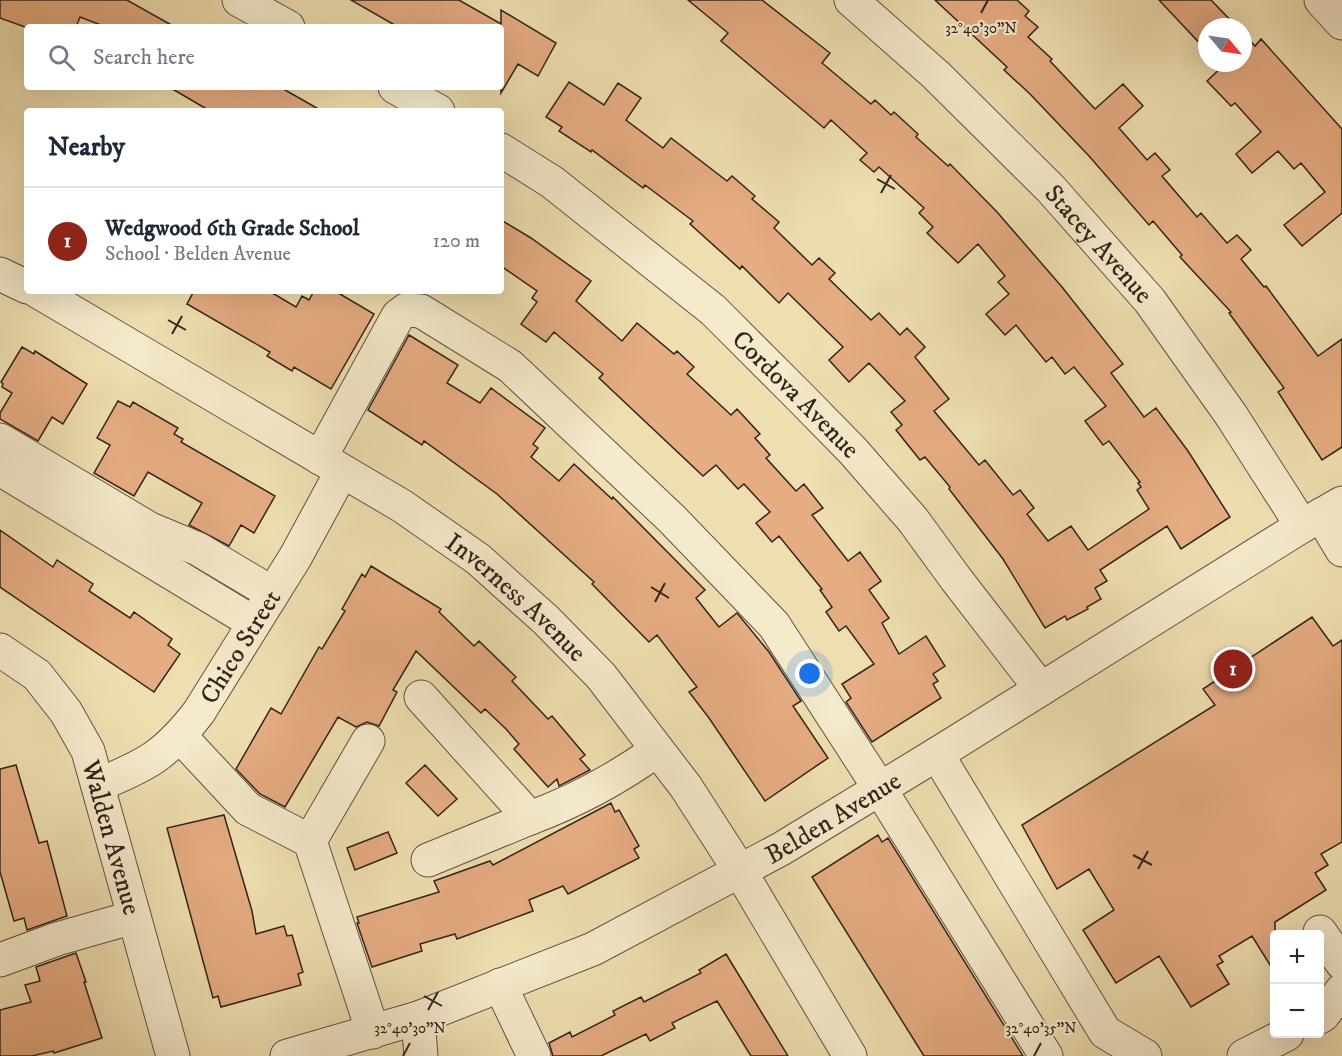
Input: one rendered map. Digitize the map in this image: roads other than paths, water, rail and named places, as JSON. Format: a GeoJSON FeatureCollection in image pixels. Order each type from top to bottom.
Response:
{"type":"FeatureCollection","features":[{"type":"Feature","properties":{"kind":"street"},"geometry":{"type":"LineString","coordinates":[[239,0],[283,24]]}},
{"type":"Feature","properties":{"kind":"street","name":"Stacey Avenue"},"geometry":{"type":"LineString","coordinates":[[851,0],[936,75],[1051,189],[1150,301],[1231,415],[1322,515],[1342,550]]}},
{"type":"Feature","properties":{"kind":"street"},"geometry":{"type":"LineString","coordinates":[[1321,0],[1342,22]]}},
{"type":"Feature","properties":{"kind":"street"},"geometry":{"type":"LineString","coordinates":[[400,90],[433,108]]}},
{"type":"Feature","properties":{"kind":"street","name":"Cordova Avenue"},"geometry":{"type":"LineString","coordinates":[[504,152],[552,182],[703,302],[785,382],[853,451],[913,520],[1041,689]]}},
{"type":"Feature","properties":{"kind":"street"},"geometry":{"type":"LineString","coordinates":[[0,274],[24,285]]}},
{"type":"Feature","properties":{"kind":"street","name":"Inverness Avenue"},"geometry":{"type":"LineString","coordinates":[[42,294],[402,506],[478,559],[546,620],[601,676],[686,788],[740,871],[850,1056]]}},
{"type":"Feature","properties":{"kind":"street","name":"Chico Street"},"geometry":{"type":"LineString","coordinates":[[98,785],[134,770],[163,753],[199,712],[272,593],[398,316],[406,310],[421,311],[510,366],[672,519],[774,625],[880,789],[1046,1056]]}},
{"type":"Feature","properties":{"kind":"street"},"geometry":{"type":"LineString","coordinates":[[0,440],[150,529],[198,549],[272,593]]}},
{"type":"Feature","properties":{"kind":"street"},"geometry":{"type":"LineString","coordinates":[[0,469],[254,623]]}},
{"type":"Feature","properties":{"kind":"street","name":"Belden Avenue"},"geometry":{"type":"LineString","coordinates":[[287,1056],[359,1042],[593,949],[781,849],[1322,515]]}},
{"type":"Feature","properties":{"kind":"street","name":"Walden Avenue"},"geometry":{"type":"LineString","coordinates":[[0,650],[36,675],[66,712],[88,751],[173,1056]]}},
{"type":"Feature","properties":{"kind":"street"},"geometry":{"type":"LineString","coordinates":[[421,697],[530,818]]}},
{"type":"Feature","properties":{"kind":"street"},"geometry":{"type":"LineString","coordinates":[[180,736],[248,809],[310,841]]}},
{"type":"Feature","properties":{"kind":"street"},"geometry":{"type":"LineString","coordinates":[[359,1042],[310,841],[368,741]]}},
{"type":"Feature","properties":{"kind":"street"},"geometry":{"type":"LineString","coordinates":[[428,860],[563,806],[625,774],[657,750]]}},
{"type":"Feature","properties":{"kind":"street"},"geometry":{"type":"LineString","coordinates":[[937,754],[1105,1032],[1145,1056]]}},
{"type":"Feature","properties":{"kind":"street"},"geometry":{"type":"LineString","coordinates":[[0,960],[57,939],[134,917]]}},
{"type":"Feature","properties":{"kind":"street"},"geometry":{"type":"LineString","coordinates":[[1324,938],[1342,963]]}},
{"type":"Feature","properties":{"kind":"street"},"geometry":{"type":"LineString","coordinates":[[500,985],[534,1056]]}},
{"type":"Feature","properties":{"kind":"street"},"geometry":{"type":"LineString","coordinates":[[1324,1014],[1342,990]]}},
{"type":"Feature","properties":{"kind":"street"},"geometry":{"type":"LineString","coordinates":[[418,1018],[421,1056]]}},
{"type":"Feature","properties":{"kind":"street"},"geometry":{"type":"LineString","coordinates":[[1244,1056],[1279,1038]]}},
{"type":"Feature","properties":{"kind":"place","name":"Wedgwood 6th Grade School"},"geometry":{"type":"Point","coordinates":[1233,669]}}]}
